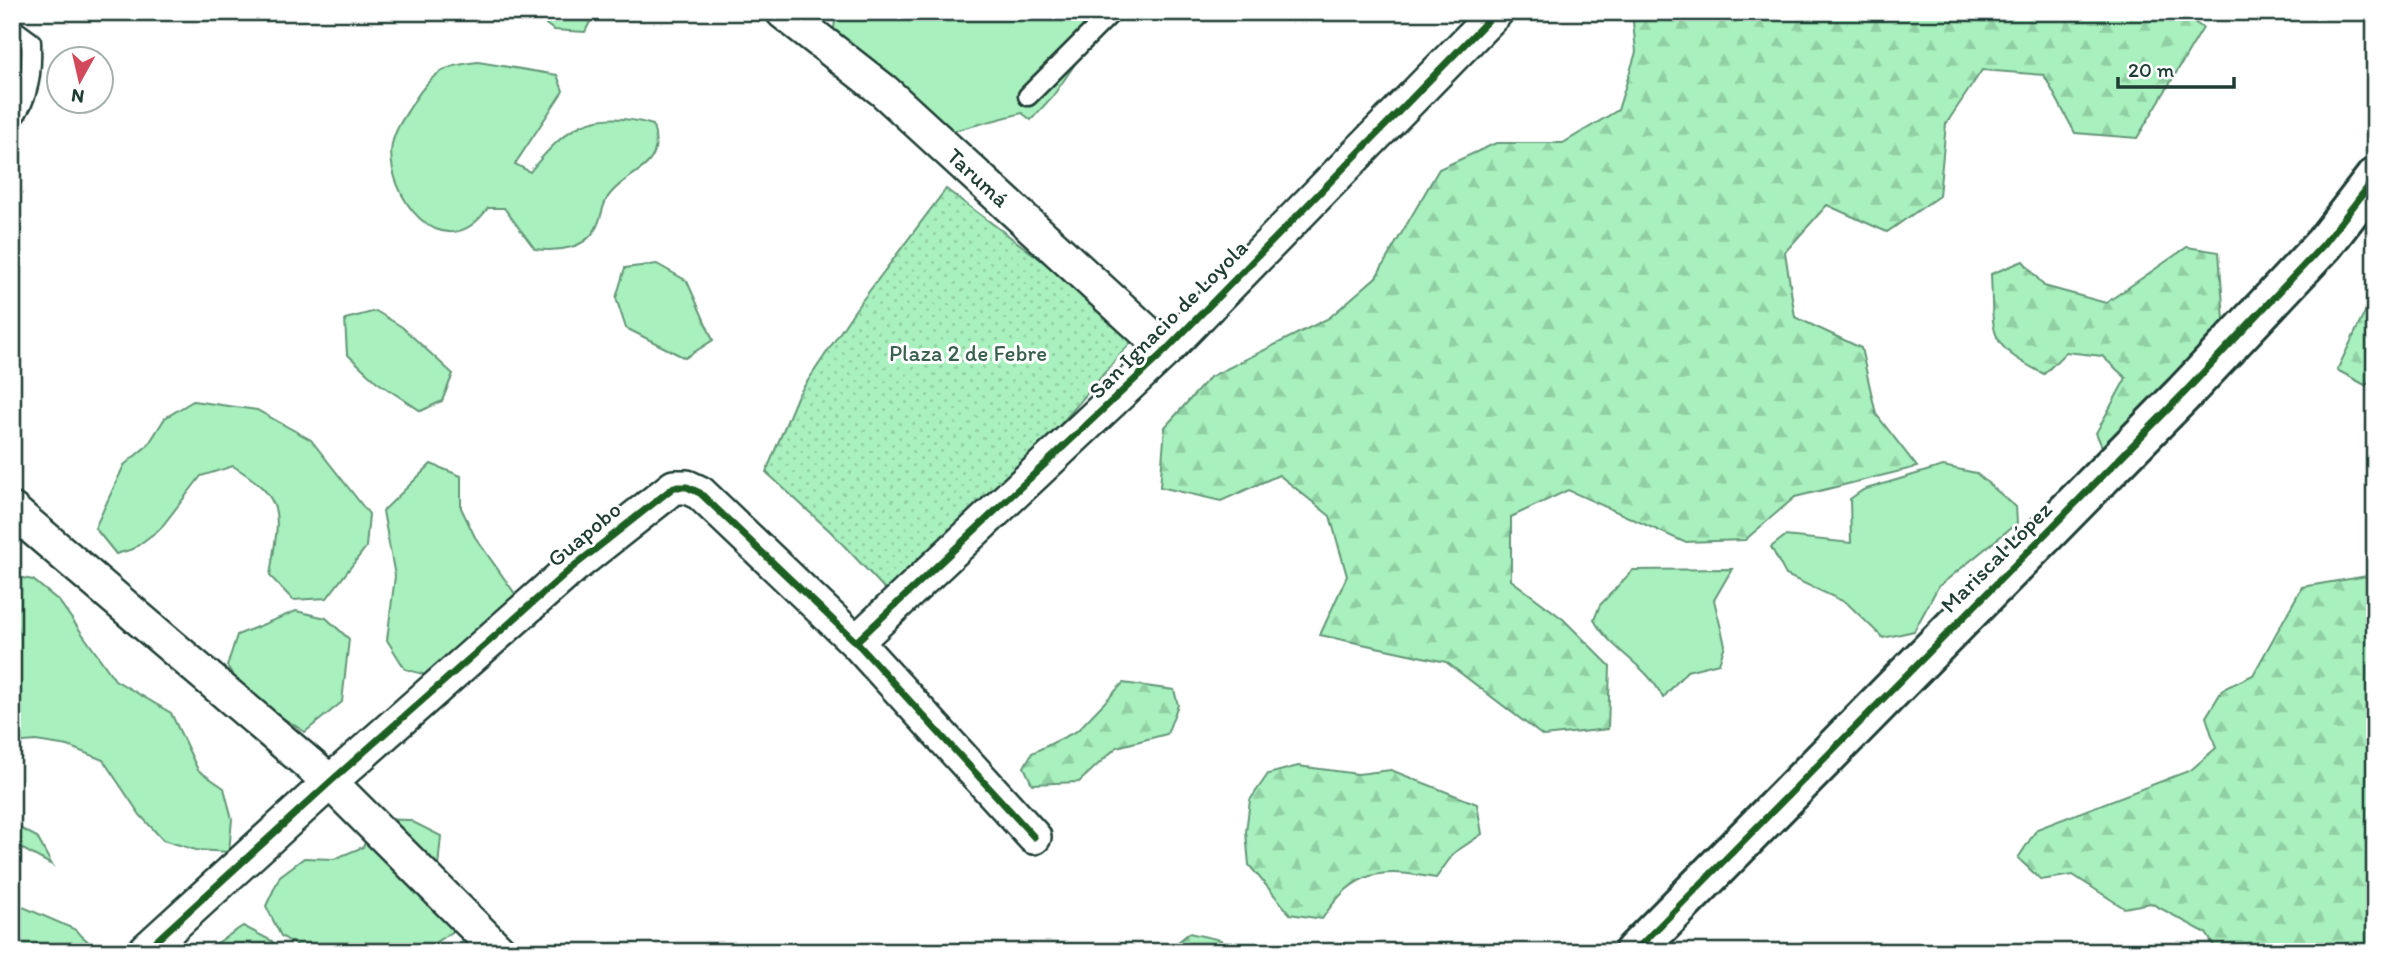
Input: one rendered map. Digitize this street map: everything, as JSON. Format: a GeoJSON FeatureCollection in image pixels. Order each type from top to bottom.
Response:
{"type":"FeatureCollection","features":[{"type":"Feature","properties":{"kind":"street","name":"Tarumá"},"geometry":{"type":"LineString","coordinates":[[782,12],[884,91],[1166,350]]}},
{"type":"Feature","properties":{"kind":"street","name":"San Ignacio de Loyola"},"geometry":{"type":"LineString","coordinates":[[856,642],[1166,350],[1496,12]]}},
{"type":"Feature","properties":{"kind":"street","name":"Mariscal López"},"geometry":{"type":"LineString","coordinates":[[1634,952],[2184,393],[2324,244],[2375,178]]}},
{"type":"Feature","properties":{"kind":"street","name":"Guapobo"},"geometry":{"type":"LineString","coordinates":[[144,952],[330,782],[574,566],[674,487],[687,487],[700,493],[856,642],[1034,836]]}},
{"type":"Feature","properties":{"kind":"street"},"geometry":{"type":"LineString","coordinates":[[12,510],[330,782],[500,952]]}},
{"type":"Feature","properties":{"kind":"lane"},"geometry":{"type":"LineString","coordinates":[[1028,96],[1112,12]]}},
{"type":"Feature","properties":{"kind":"lane"},"geometry":{"type":"LineString","coordinates":[[12,28],[31,43],[32,66],[22,107],[12,119]]}},
{"type":"Feature","properties":{"kind":"green space"},"geometry":{"type":"Polygon","coordinates":[[[12,12],[23,29],[22,59],[12,94],[12,12]]]}},
{"type":"Feature","properties":{"kind":"green space"},"geometry":{"type":"Polygon","coordinates":[[[529,12],[595,12],[585,32],[554,30],[529,12]]]}},
{"type":"Feature","properties":{"kind":"green space"},"geometry":{"type":"Polygon","coordinates":[[[836,12],[1111,12],[1053,96],[1031,120],[1022,113],[953,131],[923,133],[832,45],[836,12]]]}},
{"type":"Feature","properties":{"kind":"green space"},"geometry":{"type":"Polygon","coordinates":[[[1632,12],[2179,12],[2203,28],[2137,138],[2075,133],[2044,75],[1982,70],[1946,124],[1939,196],[1887,232],[1827,205],[1785,252],[1795,317],[1861,348],[1876,414],[1917,467],[1795,497],[1745,540],[1684,542],[1568,490],[1511,517],[1511,580],[1563,619],[1610,666],[1608,729],[1543,736],[1446,662],[1320,635],[1347,576],[1330,516],[1279,475],[1221,501],[1160,487],[1165,427],[1210,377],[1329,318],[1376,277],[1439,169],[1496,143],[1563,143],[1618,110],[1636,52],[1632,12]]]}},
{"type":"Feature","properties":{"kind":"green space"},"geometry":{"type":"Polygon","coordinates":[[[478,62],[557,75],[563,91],[515,164],[530,172],[556,143],[583,124],[614,118],[653,125],[656,139],[651,159],[609,196],[599,222],[586,240],[562,249],[535,249],[504,208],[488,208],[471,226],[453,232],[436,229],[420,219],[407,203],[397,184],[392,164],[392,144],[398,127],[433,77],[456,65],[478,62]]]}},
{"type":"Feature","properties":{"kind":"green space","name":"Plaza 2 de Febre"},"geometry":{"type":"Polygon","coordinates":[[[946,189],[1139,333],[903,608],[831,532],[766,472],[797,397],[855,310],[946,189]]]}},
{"type":"Feature","properties":{"kind":"green space"},"geometry":{"type":"Polygon","coordinates":[[[2187,247],[2219,252],[2224,319],[2208,382],[2103,449],[2096,433],[2126,378],[2102,356],[2066,352],[2044,374],[2011,354],[1996,336],[1991,274],[2023,261],[2044,286],[2106,303],[2187,247]]]}},
{"type":"Feature","properties":{"kind":"green space"},"geometry":{"type":"Polygon","coordinates":[[[657,264],[687,281],[713,340],[685,358],[626,328],[616,298],[625,268],[657,264]]]}},
{"type":"Feature","properties":{"kind":"green space"},"geometry":{"type":"Polygon","coordinates":[[[2375,300],[2375,380],[2365,385],[2337,370],[2366,310],[2375,300]]]}},
{"type":"Feature","properties":{"kind":"green space"},"geometry":{"type":"Polygon","coordinates":[[[376,311],[402,327],[453,374],[442,401],[421,411],[377,382],[347,354],[345,319],[376,311]]]}},
{"type":"Feature","properties":{"kind":"green space"},"geometry":{"type":"Polygon","coordinates":[[[193,401],[257,410],[311,440],[369,514],[366,547],[327,598],[293,600],[270,576],[276,539],[276,512],[264,490],[233,466],[201,476],[160,529],[133,549],[116,554],[95,528],[124,465],[148,445],[165,418],[193,401]]]}},
{"type":"Feature","properties":{"kind":"green space"},"geometry":{"type":"Polygon","coordinates":[[[431,464],[461,476],[461,508],[475,537],[530,615],[436,678],[405,669],[387,640],[395,576],[383,511],[431,464]]]}},
{"type":"Feature","properties":{"kind":"green space"},"geometry":{"type":"Polygon","coordinates":[[[1943,466],[1976,473],[2016,507],[2017,523],[1938,587],[1914,631],[1883,638],[1847,603],[1786,575],[1771,547],[1785,536],[1851,543],[1850,499],[1863,490],[1943,466]]]}},
{"type":"Feature","properties":{"kind":"green space"},"geometry":{"type":"Polygon","coordinates":[[[1732,569],[1714,600],[1725,645],[1719,663],[1687,671],[1663,698],[1648,676],[1610,641],[1594,620],[1600,605],[1633,570],[1732,569]]]}},
{"type":"Feature","properties":{"kind":"green space"},"geometry":{"type":"Polygon","coordinates":[[[12,576],[33,580],[59,601],[115,680],[171,713],[198,770],[224,788],[232,819],[229,852],[196,850],[163,840],[140,815],[103,760],[68,746],[36,741],[12,743],[12,576]]]}},
{"type":"Feature","properties":{"kind":"green space"},"geometry":{"type":"Polygon","coordinates":[[[2367,576],[2375,580],[2375,952],[2218,952],[2206,933],[2151,903],[2124,908],[2073,875],[2041,880],[2018,858],[2037,829],[2191,770],[2216,748],[2206,717],[2223,689],[2253,675],[2302,587],[2367,576]]]}},
{"type":"Feature","properties":{"kind":"green space"},"geometry":{"type":"Polygon","coordinates":[[[296,611],[326,618],[349,639],[342,702],[305,732],[247,695],[227,666],[237,635],[296,611]]]}},
{"type":"Feature","properties":{"kind":"green space"},"geometry":{"type":"Polygon","coordinates":[[[1123,683],[1174,690],[1178,705],[1167,734],[1117,747],[1079,782],[1032,784],[1024,767],[1032,753],[1077,731],[1123,683]]]}},
{"type":"Feature","properties":{"kind":"green space"},"geometry":{"type":"Polygon","coordinates":[[[1298,766],[1358,774],[1391,770],[1477,804],[1482,834],[1454,853],[1436,878],[1399,873],[1370,876],[1346,890],[1322,919],[1290,914],[1249,865],[1246,832],[1250,800],[1268,774],[1298,766]]]}},
{"type":"Feature","properties":{"kind":"green space"},"geometry":{"type":"Polygon","coordinates":[[[376,819],[409,820],[441,836],[438,867],[461,926],[436,942],[438,952],[308,952],[281,936],[266,906],[280,876],[304,858],[334,859],[363,847],[376,819]]]}},
{"type":"Feature","properties":{"kind":"green space"},"geometry":{"type":"Polygon","coordinates":[[[12,824],[37,837],[52,865],[21,848],[12,860],[12,824]]]}},
{"type":"Feature","properties":{"kind":"green space"},"geometry":{"type":"Polygon","coordinates":[[[12,896],[16,904],[74,929],[100,952],[12,952],[12,896]]]}},
{"type":"Feature","properties":{"kind":"green space"},"geometry":{"type":"Polygon","coordinates":[[[243,926],[272,941],[277,952],[210,952],[211,947],[243,926]]]}},
{"type":"Feature","properties":{"kind":"green space"},"geometry":{"type":"Polygon","coordinates":[[[1189,933],[1221,940],[1223,952],[1166,952],[1189,933]]]}},
{"type":"Feature","properties":{"kind":"cycle path"},"geometry":{"type":"LineString","coordinates":[[856,642],[1166,350],[1496,12]]}},
{"type":"Feature","properties":{"kind":"cycle path"},"geometry":{"type":"LineString","coordinates":[[1634,952],[2184,393],[2324,244],[2375,178]]}},
{"type":"Feature","properties":{"kind":"cycle path"},"geometry":{"type":"LineString","coordinates":[[144,952],[330,782],[574,566],[674,487],[687,487],[700,493],[856,642],[1034,837]]}}]}
